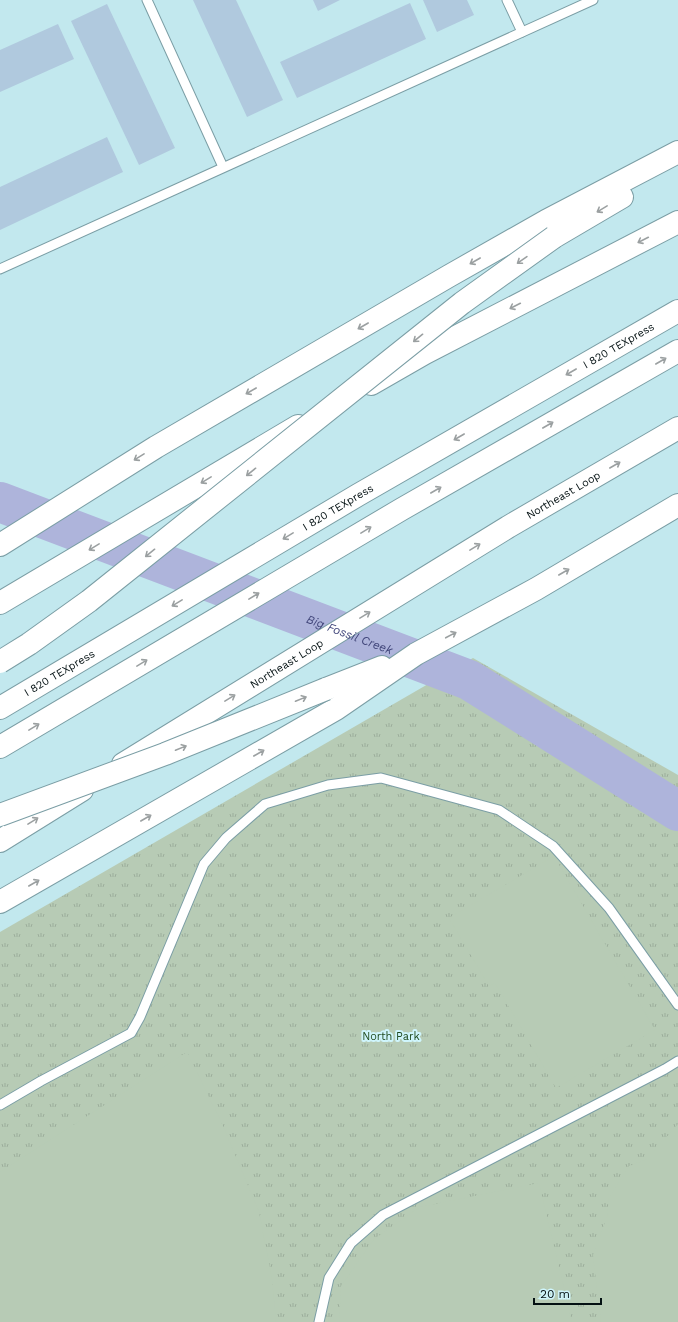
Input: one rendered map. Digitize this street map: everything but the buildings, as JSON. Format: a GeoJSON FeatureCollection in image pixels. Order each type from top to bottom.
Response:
{"type":"FeatureCollection","features":[{"type":"Feature","properties":{"kind":"highway"},"geometry":{"type":"LineString","coordinates":[[0,545],[156,446],[550,229],[637,188],[678,152]]}},
{"type":"Feature","properties":{"kind":"highway"},"geometry":{"type":"LineString","coordinates":[[0,603],[263,446],[425,353],[678,222]]}},
{"type":"Feature","properties":{"kind":"highway"},"geometry":{"type":"LineString","coordinates":[[0,662],[29,644],[89,602],[462,303],[550,229]]}},
{"type":"Feature","properties":{"kind":"highway","name":"I 820 TEXpress"},"geometry":{"type":"LineString","coordinates":[[0,708],[358,495],[678,311]]}},
{"type":"Feature","properties":{"kind":"highway"},"geometry":{"type":"LineString","coordinates":[[0,747],[402,509],[678,351]]}},
{"type":"Feature","properties":{"kind":"highway","name":"Northeast Loop"},"geometry":{"type":"LineString","coordinates":[[0,841],[508,527],[678,428]]}},
{"type":"Feature","properties":{"kind":"highway"},"geometry":{"type":"LineString","coordinates":[[0,902],[336,709],[416,654],[536,589],[678,506]]}},
{"type":"Feature","properties":{"kind":"highway"},"geometry":{"type":"LineString","coordinates":[[0,815],[165,754],[416,654]]}},
{"type":"Feature","properties":{"kind":"lane"},"geometry":{"type":"LineString","coordinates":[[147,0],[223,167]]}},
{"type":"Feature","properties":{"kind":"lane"},"geometry":{"type":"LineString","coordinates":[[507,0],[522,32]]}},
{"type":"Feature","properties":{"kind":"lane"},"geometry":{"type":"LineString","coordinates":[[0,269],[522,32],[583,2],[592,0]]}},
{"type":"Feature","properties":{"kind":"lane"},"geometry":{"type":"LineString","coordinates":[[0,1105],[41,1081],[131,1033],[140,1017],[204,864],[226,838],[266,804],[328,785],[381,778],[499,810],[553,846],[609,908],[678,1005]]}},
{"type":"Feature","properties":{"kind":"lane"},"geometry":{"type":"LineString","coordinates":[[319,1322],[329,1278],[351,1243],[383,1215],[658,1073],[678,1061]]}},
{"type":"Feature","properties":{"kind":"green space","name":"North Park"},"geometry":{"type":"Polygon","coordinates":[[[473,658],[678,775],[678,1322],[0,1322],[0,932],[473,658]]]}},
{"type":"Feature","properties":{"kind":"green space"},"geometry":{"type":"Polygon","coordinates":[[[554,856],[655,1030],[556,1088],[495,983],[489,986],[449,918],[554,856]]]}},
{"type":"Feature","properties":{"kind":"green space"},"geometry":{"type":"Polygon","coordinates":[[[187,1052],[223,1126],[259,1212],[272,1279],[276,1322],[0,1322],[0,1172],[187,1052]]]}},
{"type":"Feature","properties":{"kind":"green space"},"geometry":{"type":"Polygon","coordinates":[[[678,1124],[678,1322],[601,1322],[593,1255],[607,1217],[609,1198],[629,1166],[647,1159],[678,1124]]]}},
{"type":"Feature","properties":{"kind":"green space"},"geometry":{"type":"Polygon","coordinates":[[[539,1183],[572,1322],[339,1322],[341,1286],[374,1239],[420,1207],[539,1183]]]}},
{"type":"Feature","properties":{"kind":"waterway","name":"Big Fossil Creek"},"geometry":{"type":"LineString","coordinates":[[0,502],[469,680],[678,811]]}}]}
